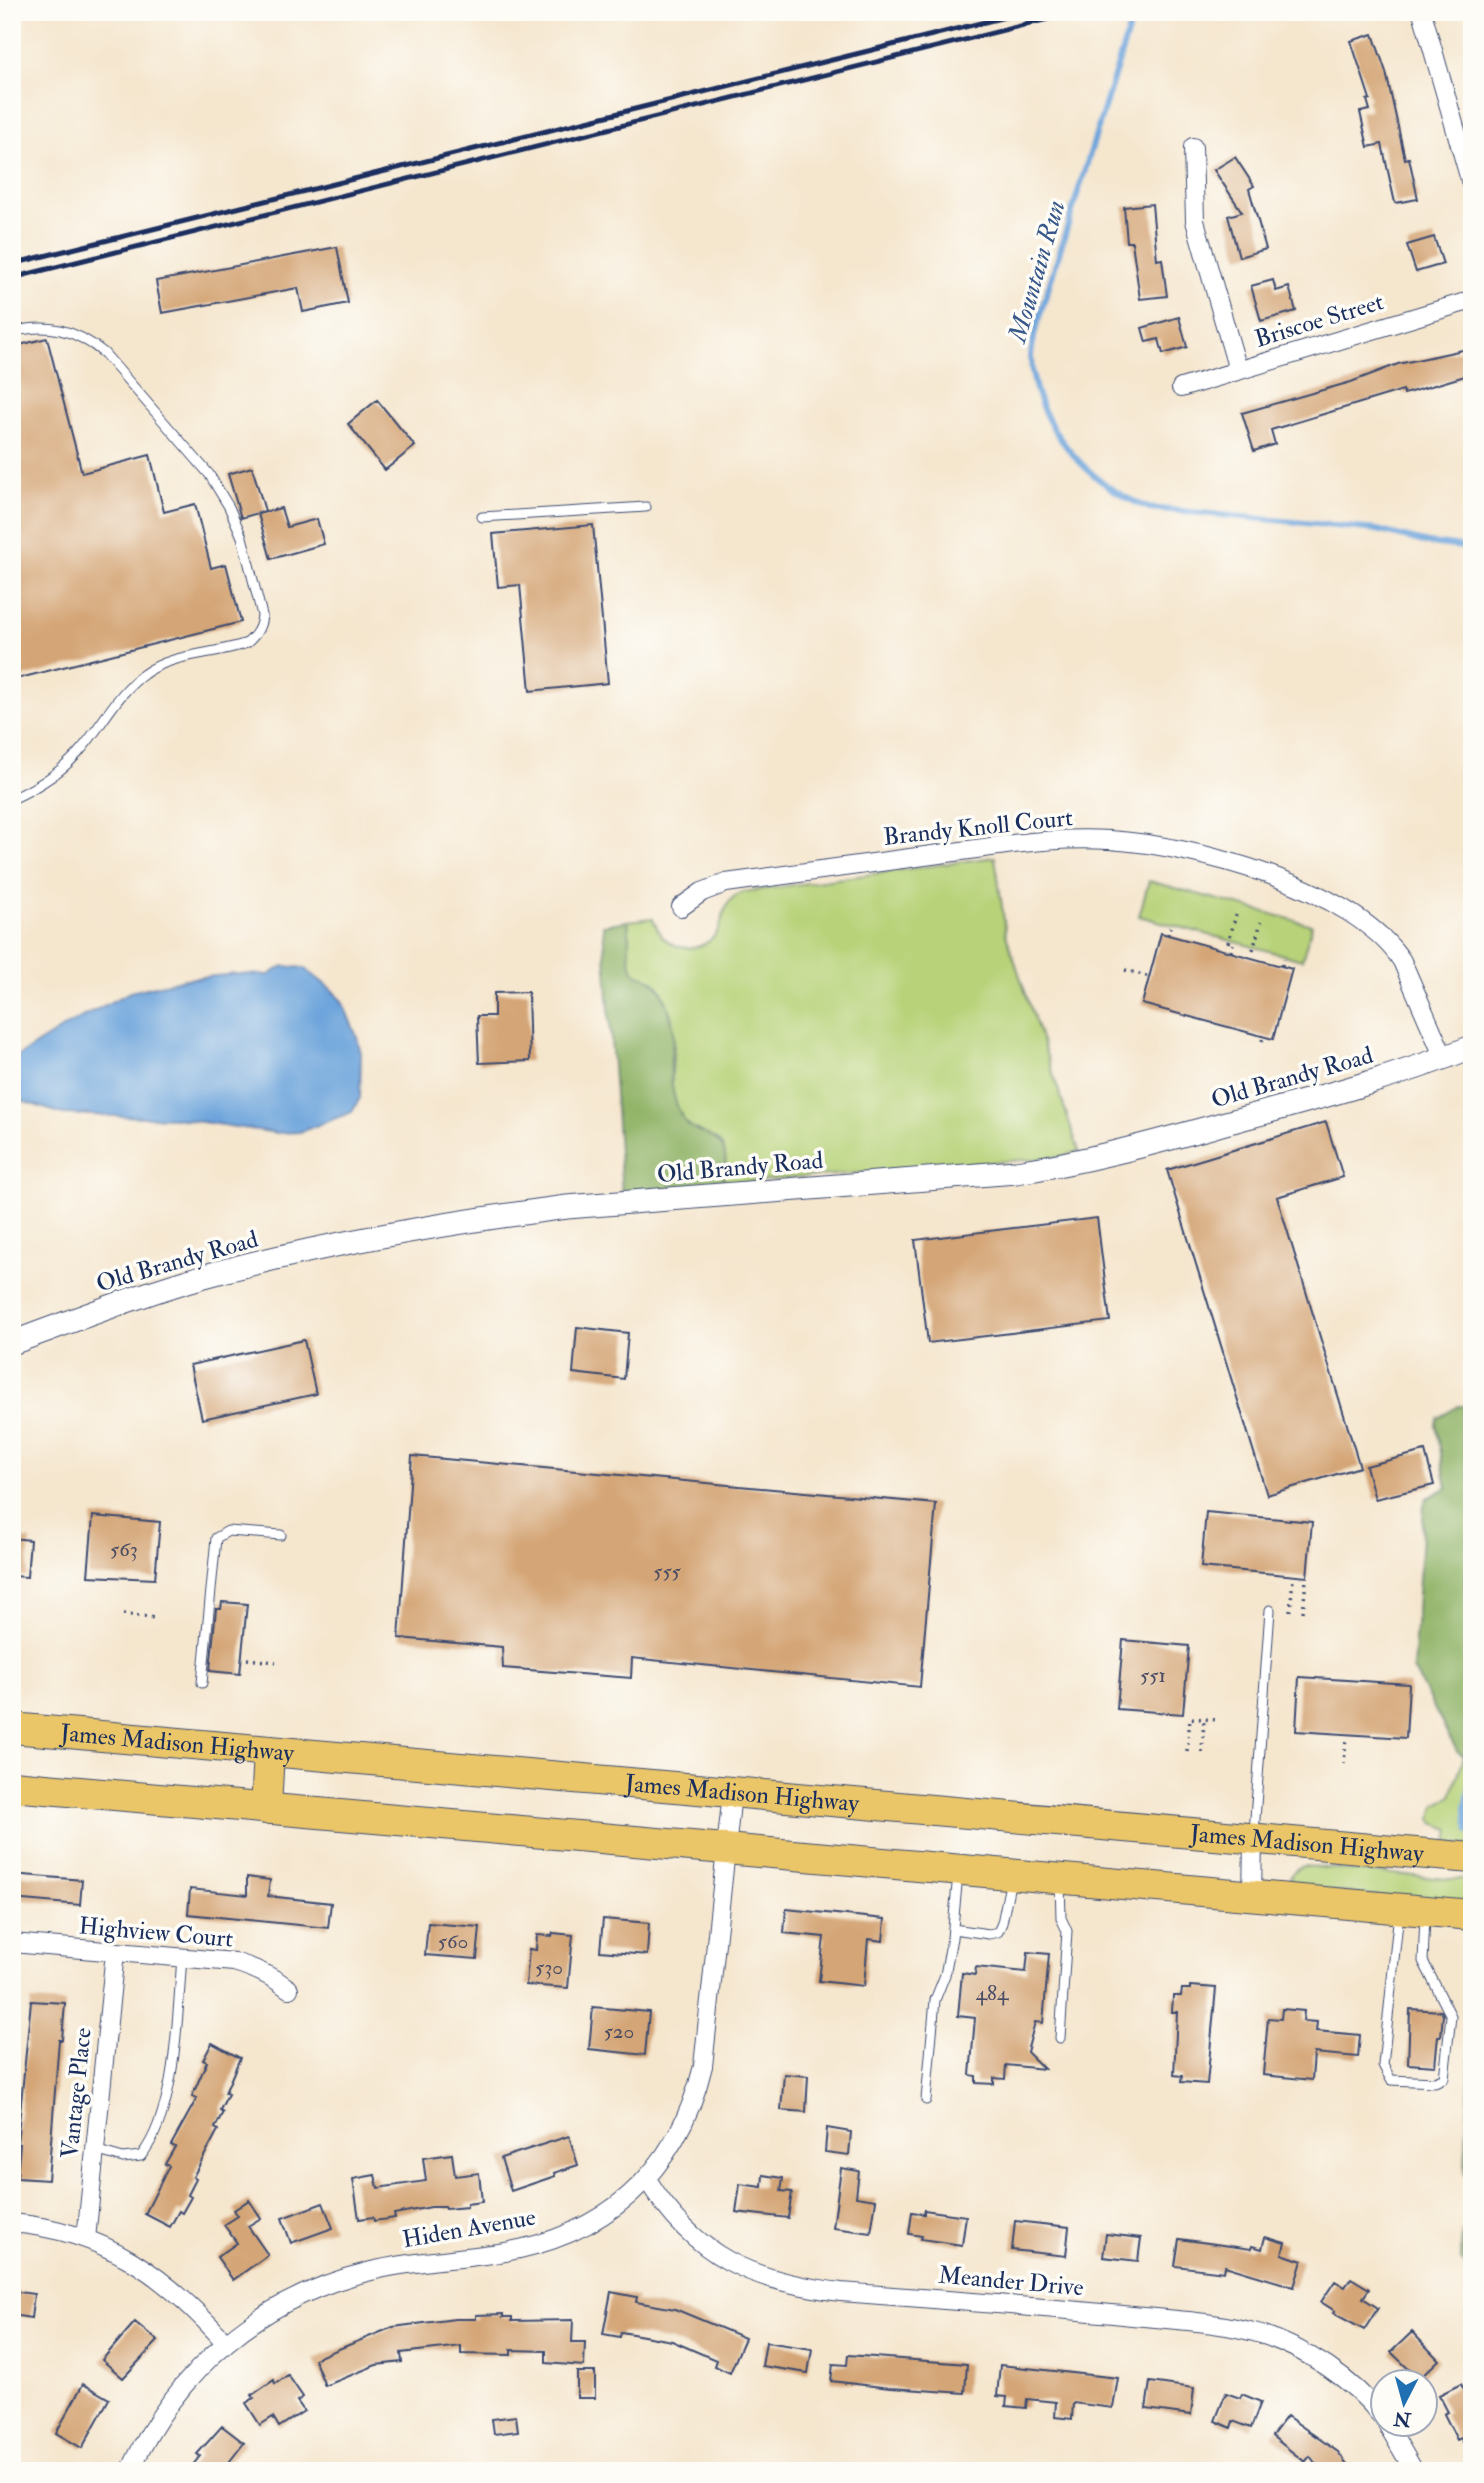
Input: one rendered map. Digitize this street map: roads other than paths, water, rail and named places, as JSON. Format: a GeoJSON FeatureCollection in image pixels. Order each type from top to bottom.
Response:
{"type":"FeatureCollection","features":[{"type":"Feature","properties":{"kind":"main road","name":"James Madison Highway"},"geometry":{"type":"LineString","coordinates":[[12,1728],[1472,1858]]}},
{"type":"Feature","properties":{"kind":"main road"},"geometry":{"type":"LineString","coordinates":[[266,1809],[269,1751]]}},
{"type":"Feature","properties":{"kind":"main road"},"geometry":{"type":"LineString","coordinates":[[12,1786],[1472,1915]]}},
{"type":"Feature","properties":{"kind":"street"},"geometry":{"type":"LineString","coordinates":[[1422,12],[1472,187]]}},
{"type":"Feature","properties":{"kind":"street"},"geometry":{"type":"LineString","coordinates":[[1193,147],[1195,221],[1238,370]]}},
{"type":"Feature","properties":{"kind":"street","name":"Briscoe Street"},"geometry":{"type":"LineString","coordinates":[[1181,388],[1472,300]]}},
{"type":"Feature","properties":{"kind":"street","name":"Brandy Knoll Court"},"geometry":{"type":"LineString","coordinates":[[681,907],[702,892],[726,883],[1013,844],[1092,839],[1165,847],[1217,859],[1275,878],[1338,906],[1372,927],[1389,943],[1402,961],[1444,1058]]}},
{"type":"Feature","properties":{"kind":"street","name":"Old Brandy Road"},"geometry":{"type":"LineString","coordinates":[[12,1343],[144,1295],[223,1271],[422,1229],[567,1207],[1016,1172],[1081,1162],[1324,1097],[1472,1047]]}},
{"type":"Feature","properties":{"kind":"street","name":"Hiden Avenue"},"geometry":{"type":"LineString","coordinates":[[130,2471],[171,2399],[194,2371],[225,2342],[292,2301],[320,2287],[368,2271],[410,2263],[494,2254],[536,2244],[598,2219],[625,2200],[647,2179],[665,2156],[685,2122],[700,2079],[732,1793]]}},
{"type":"Feature","properties":{"kind":"street"},"geometry":{"type":"LineString","coordinates":[[1252,1897],[1253,1838]]}},
{"type":"Feature","properties":{"kind":"street","name":"Highview Court"},"geometry":{"type":"LineString","coordinates":[[12,1944],[234,1962],[256,1968],[289,1989]]}},
{"type":"Feature","properties":{"kind":"street","name":"Vantage Place"},"geometry":{"type":"LineString","coordinates":[[86,2239],[115,1952]]}},
{"type":"Feature","properties":{"kind":"street","name":"Meander Drive"},"geometry":{"type":"LineString","coordinates":[[647,2179],[663,2205],[710,2251],[764,2276],[841,2292],[1021,2305],[1228,2326],[1262,2335],[1294,2348],[1353,2387],[1368,2403]]}},
{"type":"Feature","properties":{"kind":"street"},"geometry":{"type":"LineString","coordinates":[[12,2223],[36,2225],[86,2239],[120,2253],[159,2278],[202,2316],[225,2342]]}},
{"type":"Feature","properties":{"kind":"street"},"geometry":{"type":"LineString","coordinates":[[1395,2438],[1414,2471]]}},
{"type":"Feature","properties":{"kind":"lane"},"geometry":{"type":"LineString","coordinates":[[12,332],[51,327],[71,331],[89,340],[104,353],[209,474],[229,507],[242,537],[262,615],[256,635],[247,643],[163,664],[145,672],[130,685],[78,753],[51,776],[12,799]]}},
{"type":"Feature","properties":{"kind":"lane"},"geometry":{"type":"LineString","coordinates":[[482,517],[646,507]]}},
{"type":"Feature","properties":{"kind":"lane"},"geometry":{"type":"LineString","coordinates":[[202,1683],[216,1538],[228,1531],[281,1535]]}},
{"type":"Feature","properties":{"kind":"lane"},"geometry":{"type":"LineString","coordinates":[[1253,1838],[1270,1610]]}},
{"type":"Feature","properties":{"kind":"lane"},"geometry":{"type":"LineString","coordinates":[[926,2100],[935,2000],[945,1975],[959,1871]]}},
{"type":"Feature","properties":{"kind":"lane"},"geometry":{"type":"LineString","coordinates":[[953,1929],[989,1934],[998,1932],[1012,1875]]}},
{"type":"Feature","properties":{"kind":"lane"},"geometry":{"type":"LineString","coordinates":[[1060,1880],[1061,1918],[1067,1931],[1060,2038]]}},
{"type":"Feature","properties":{"kind":"lane"},"geometry":{"type":"LineString","coordinates":[[1412,1910],[1423,1961],[1451,2016],[1444,2078],[1434,2082],[1391,2080],[1383,2066],[1412,1910]]}},
{"type":"Feature","properties":{"kind":"lane"},"geometry":{"type":"LineString","coordinates":[[95,2150],[123,2158],[141,2156],[153,2142],[171,2078],[183,1958]]}},
{"type":"Feature","properties":{"kind":"water"},"geometry":{"type":"Polygon","coordinates":[[[283,966],[304,968],[342,1001],[361,1053],[360,1098],[352,1112],[300,1132],[277,1133],[175,1118],[63,1114],[12,1098],[12,1060],[69,1024],[130,992],[185,979],[237,974],[269,975],[283,966]]]}},
{"type":"Feature","properties":{"kind":"waterway","name":"Mountain Run"},"geometry":{"type":"LineString","coordinates":[[1134,12],[1032,344],[1034,382],[1053,428],[1086,468],[1127,498],[1149,508],[1377,530],[1428,543],[1472,548]]}},
{"type":"Feature","properties":{"kind":"waterway"},"geometry":{"type":"LineString","coordinates":[[1469,1831],[1466,1808],[1472,1776]]}},
{"type":"Feature","properties":{"kind":"railway"},"geometry":{"type":"LineString","coordinates":[[12,264],[1025,12]]}},
{"type":"Feature","properties":{"kind":"railway"},"geometry":{"type":"LineString","coordinates":[[12,278],[1076,12]]}}]}
